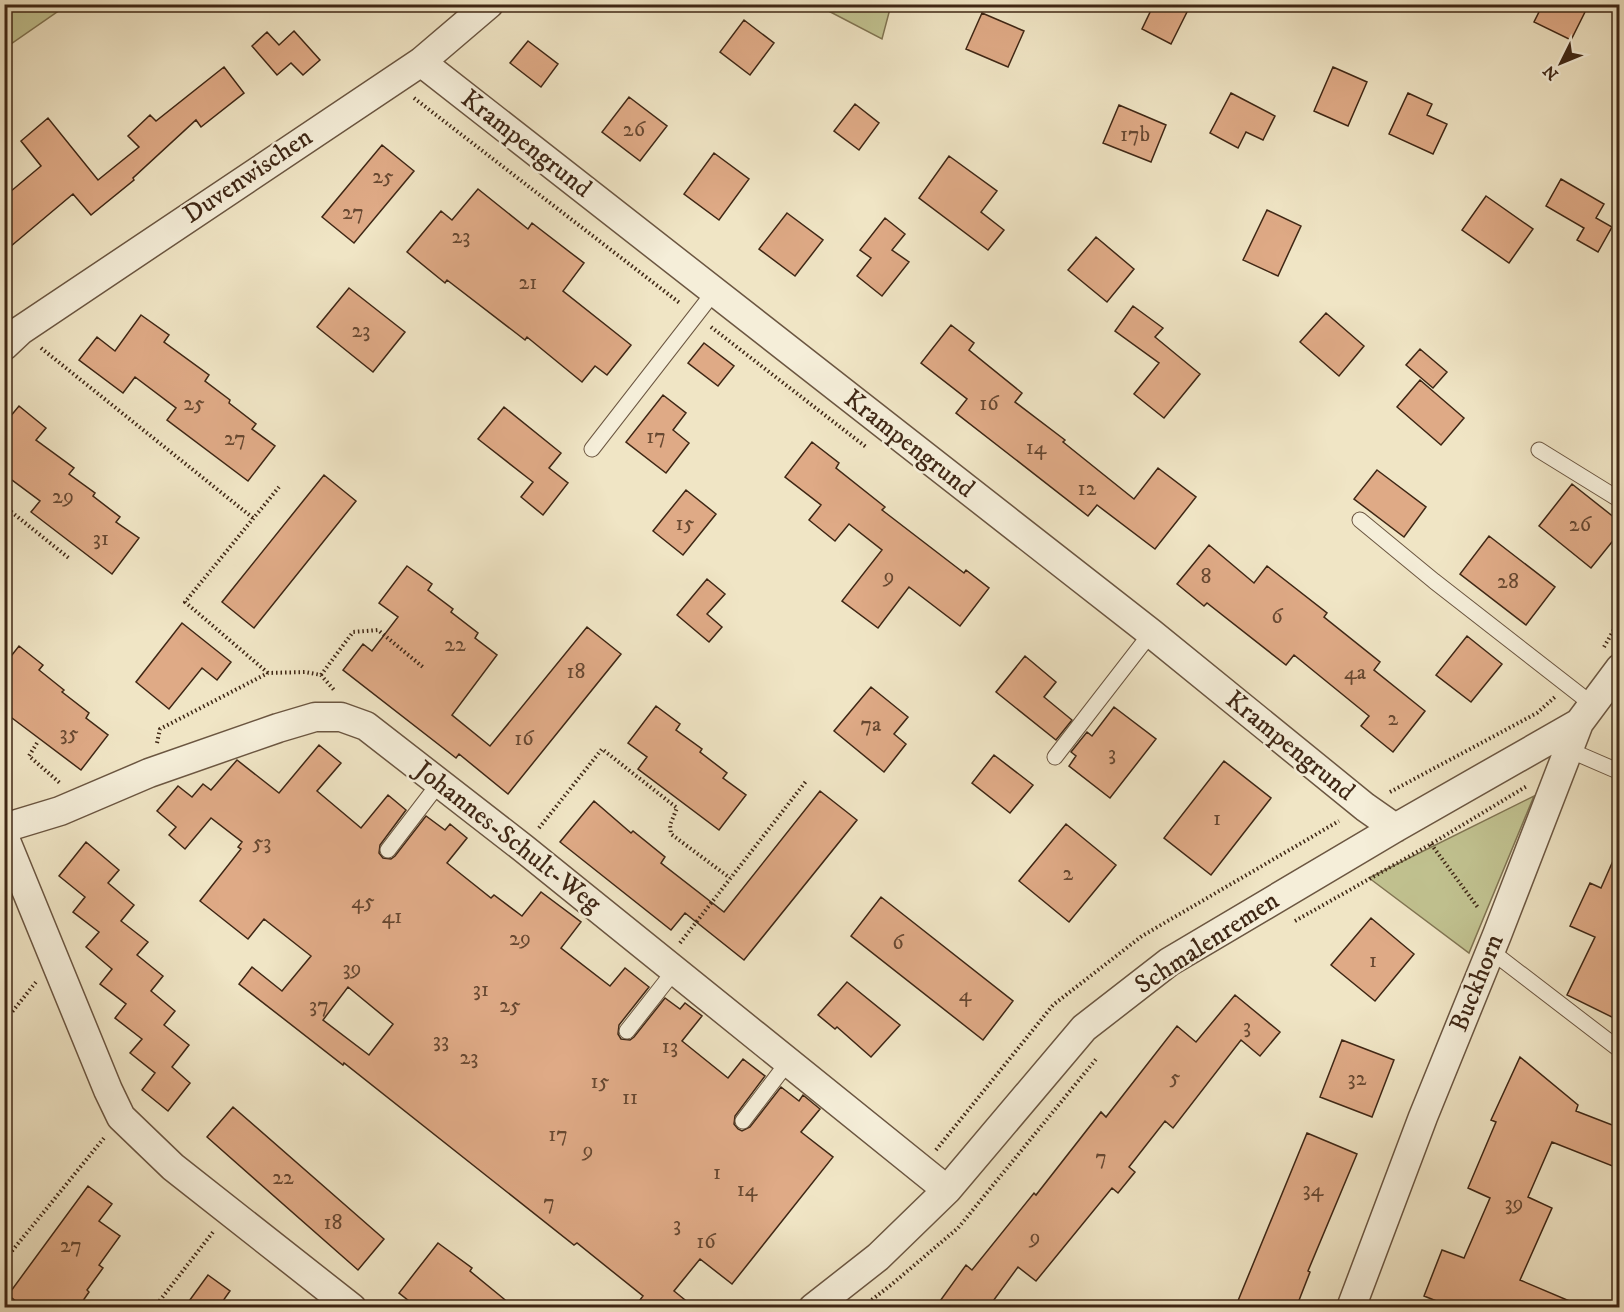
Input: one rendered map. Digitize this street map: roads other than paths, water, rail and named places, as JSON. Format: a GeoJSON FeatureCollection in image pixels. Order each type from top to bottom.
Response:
{"type":"FeatureCollection","features":[{"type":"Feature","properties":{"kind":"street","name":"Duvenwischen"},"geometry":{"type":"LineString","coordinates":[[4,346],[40,316],[421,62],[489,4]]}},
{"type":"Feature","properties":{"kind":"street","name":"Krampengrund"},"geometry":{"type":"LineString","coordinates":[[421,62],[1151,633],[1365,807],[1395,828]]}},
{"type":"Feature","properties":{"kind":"street","name":"Buckhorn"},"geometry":{"type":"LineString","coordinates":[[1351,1308],[1423,1117],[1566,757],[1586,714],[1620,668]]}},
{"type":"Feature","properties":{"kind":"street","name":"Schmalenremen"},"geometry":{"type":"LineString","coordinates":[[813,1308],[878,1257],[946,1190],[1084,1028],[1169,962],[1586,714]]}},
{"type":"Feature","properties":{"kind":"street","name":"Johannes-Schult-Weg"},"geometry":{"type":"LineString","coordinates":[[4,828],[60,812],[149,773],[315,717],[341,717],[366,726],[524,848],[946,1190]]}},
{"type":"Feature","properties":{"kind":"street"},"geometry":{"type":"LineString","coordinates":[[4,836],[121,1117],[173,1167],[352,1308]]}},
{"type":"Feature","properties":{"kind":"lane"},"geometry":{"type":"LineString","coordinates":[[592,448],[714,292]]}},
{"type":"Feature","properties":{"kind":"lane"},"geometry":{"type":"LineString","coordinates":[[1539,450],[1620,500]]}},
{"type":"Feature","properties":{"kind":"lane"},"geometry":{"type":"LineString","coordinates":[[1360,520],[1443,588],[1586,714]]}},
{"type":"Feature","properties":{"kind":"lane"},"geometry":{"type":"LineString","coordinates":[[1055,757],[1151,633]]}},
{"type":"Feature","properties":{"kind":"lane"},"geometry":{"type":"LineString","coordinates":[[1566,757],[1620,772]]}},
{"type":"Feature","properties":{"kind":"lane"},"geometry":{"type":"LineString","coordinates":[[388,849],[440,782]]}},
{"type":"Feature","properties":{"kind":"lane"},"geometry":{"type":"LineString","coordinates":[[1494,943],[1620,1050]]}},
{"type":"Feature","properties":{"kind":"lane"},"geometry":{"type":"LineString","coordinates":[[627,1031],[670,966]]}},
{"type":"Feature","properties":{"kind":"lane"},"geometry":{"type":"LineString","coordinates":[[743,1121],[788,1062]]}}]}
